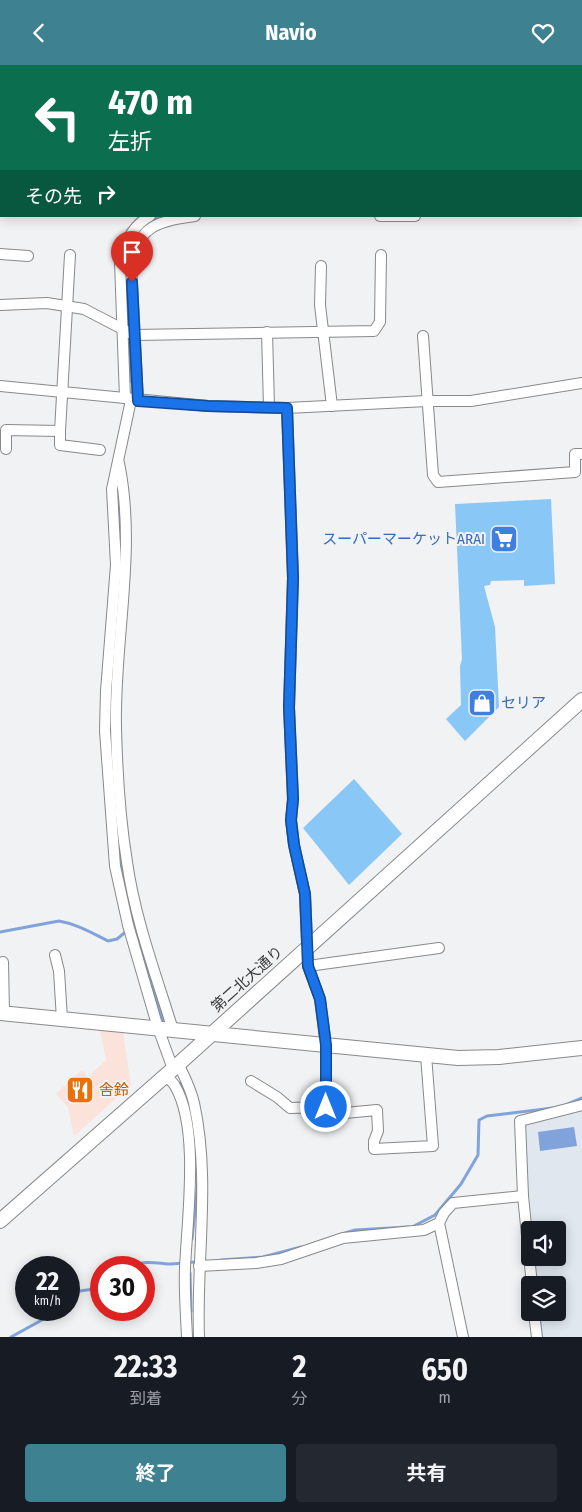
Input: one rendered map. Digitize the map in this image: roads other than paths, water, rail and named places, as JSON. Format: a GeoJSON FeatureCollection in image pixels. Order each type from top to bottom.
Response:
{"type":"FeatureCollection","features":[{"type":"Feature","properties":{"kind":"street"},"geometry":{"type":"LineString","coordinates":[[131,399],[121,327],[120,262],[123,248],[137,225],[149,217]]}},
{"type":"Feature","properties":{"kind":"street"},"geometry":{"type":"LineString","coordinates":[[186,217],[169,219],[156,224],[145,233],[133,251],[131,264],[134,335],[131,399],[118,459],[124,487],[126,565],[111,731],[115,866],[128,925],[172,1069],[175,1085],[183,1105],[186,1124],[190,1171],[185,1270],[187,1337]]}},
{"type":"Feature","properties":{"kind":"street"},"geometry":{"type":"LineString","coordinates":[[0,254],[28,256]]}},
{"type":"Feature","properties":{"kind":"street"},"geometry":{"type":"LineString","coordinates":[[70,255],[60,445],[100,450]]}},
{"type":"Feature","properties":{"kind":"street"},"geometry":{"type":"LineString","coordinates":[[0,305],[47,303],[84,309],[134,335],[374,331],[380,322],[381,255]]}},
{"type":"Feature","properties":{"kind":"street"},"geometry":{"type":"LineString","coordinates":[[321,266],[319,288],[322,333],[332,405]]}},
{"type":"Feature","properties":{"kind":"street"},"geometry":{"type":"LineString","coordinates":[[268,332],[269,407]]}},
{"type":"Feature","properties":{"kind":"street"},"geometry":{"type":"LineString","coordinates":[[423,336],[433,475],[438,481],[575,472],[575,454],[582,454]]}},
{"type":"Feature","properties":{"kind":"street"},"geometry":{"type":"LineString","coordinates":[[0,386],[208,406],[287,408],[427,401],[471,401],[582,383]]}},
{"type":"Feature","properties":{"kind":"street"},"geometry":{"type":"LineString","coordinates":[[287,408],[293,578],[289,707],[293,799],[291,820],[294,845],[305,894],[308,966],[320,999],[326,1045],[326,1107]]}},
{"type":"Feature","properties":{"kind":"street"},"geometry":{"type":"LineString","coordinates":[[6,449],[6,430],[60,431]]}},
{"type":"Feature","properties":{"kind":"street","name":"第二北大通り"},"geometry":{"type":"LineString","coordinates":[[0,1221],[582,700]]}},
{"type":"Feature","properties":{"kind":"street"},"geometry":{"type":"LineString","coordinates":[[111,731],[127,863],[140,921],[173,1030]]}},
{"type":"Feature","properties":{"kind":"street"},"geometry":{"type":"LineString","coordinates":[[308,966],[439,948]]}},
{"type":"Feature","properties":{"kind":"street"},"geometry":{"type":"LineString","coordinates":[[55,955],[59,971],[62,1019]]}},
{"type":"Feature","properties":{"kind":"street"},"geometry":{"type":"LineString","coordinates":[[3,962],[2,1013],[479,1059],[582,1048]]}},
{"type":"Feature","properties":{"kind":"street"},"geometry":{"type":"LineString","coordinates":[[251,1081],[277,1097],[290,1108],[326,1107],[334,1114],[377,1110],[378,1131],[374,1141],[374,1149],[433,1146],[426,1055]]}},
{"type":"Feature","properties":{"kind":"street"},"geometry":{"type":"LineString","coordinates":[[172,1069],[193,1101],[200,1140],[202,1170],[199,1337]]}},
{"type":"Feature","properties":{"kind":"street"},"geometry":{"type":"LineString","coordinates":[[531,1276],[523,1195],[520,1121],[582,1105]]}},
{"type":"Feature","properties":{"kind":"street"},"geometry":{"type":"LineString","coordinates":[[199,1262],[256,1263],[281,1259],[343,1238],[424,1230],[439,1223],[444,1213],[453,1203],[523,1195]]}},
{"type":"Feature","properties":{"kind":"street"},"geometry":{"type":"LineString","coordinates":[[439,1223],[463,1337]]}},
{"type":"Feature","properties":{"kind":"street"},"geometry":{"type":"LineString","coordinates":[[188,1230],[200,1230]]}},
{"type":"Feature","properties":{"kind":"street"},"geometry":{"type":"LineString","coordinates":[[535,1321],[537,1337]]}},
{"type":"Feature","properties":{"kind":"water"},"geometry":{"type":"Polygon","coordinates":[[[574,1127],[577,1146],[540,1151],[538,1132],[574,1127]]]}},
{"type":"Feature","properties":{"kind":"waterway"},"geometry":{"type":"LineString","coordinates":[[151,221],[160,217]]}},
{"type":"Feature","properties":{"kind":"waterway"},"geometry":{"type":"LineString","coordinates":[[125,263],[128,329]]}},
{"type":"Feature","properties":{"kind":"waterway"},"geometry":{"type":"LineString","coordinates":[[128,335],[131,382]]}},
{"type":"Feature","properties":{"kind":"waterway"},"geometry":{"type":"LineString","coordinates":[[119,500],[121,553]]}},
{"type":"Feature","properties":{"kind":"waterway"},"geometry":{"type":"LineString","coordinates":[[117,819],[119,845],[128,896],[163,1020]]}},
{"type":"Feature","properties":{"kind":"waterway"},"geometry":{"type":"LineString","coordinates":[[0,932],[59,921],[66,922],[108,941],[117,939],[128,930]]}},
{"type":"Feature","properties":{"kind":"waterway"},"geometry":{"type":"LineString","coordinates":[[181,1082],[185,1098]]}},
{"type":"Feature","properties":{"kind":"waterway"},"geometry":{"type":"LineString","coordinates":[[568,1104],[582,1098]]}},
{"type":"Feature","properties":{"kind":"waterway"},"geometry":{"type":"LineString","coordinates":[[414,1226],[435,1215],[461,1184],[478,1155],[479,1120],[487,1116],[553,1108]]}},
{"type":"Feature","properties":{"kind":"waterway"},"geometry":{"type":"LineString","coordinates":[[194,1143],[197,1162]]}},
{"type":"Feature","properties":{"kind":"waterway"},"geometry":{"type":"LineString","coordinates":[[192,1239],[198,1181]]}},
{"type":"Feature","properties":{"kind":"waterway"},"geometry":{"type":"LineString","coordinates":[[345,1233],[355,1230],[408,1227]]}},
{"type":"Feature","properties":{"kind":"waterway"},"geometry":{"type":"LineString","coordinates":[[221,1260],[263,1257],[301,1247]]}},
{"type":"Feature","properties":{"kind":"waterway"},"geometry":{"type":"LineString","coordinates":[[155,1263],[197,1262]]}},
{"type":"Feature","properties":{"kind":"waterway"},"geometry":{"type":"LineString","coordinates":[[190,1273],[191,1311]]}},
{"type":"Feature","properties":{"kind":"waterway"},"geometry":{"type":"LineString","coordinates":[[80,1291],[90,1290]]}},
{"type":"Feature","properties":{"kind":"waterway"},"geometry":{"type":"LineString","coordinates":[[11,1337],[40,1321]]}},
{"type":"Feature","properties":{"kind":"place","name":"スーパーマーケットARAI"},"geometry":{"type":"Point","coordinates":[504,539]}},
{"type":"Feature","properties":{"kind":"place","name":"セリア"},"geometry":{"type":"Point","coordinates":[482,703]}},
{"type":"Feature","properties":{"kind":"place","name":"舎鈴"},"geometry":{"type":"Point","coordinates":[80,1090]}}]}
